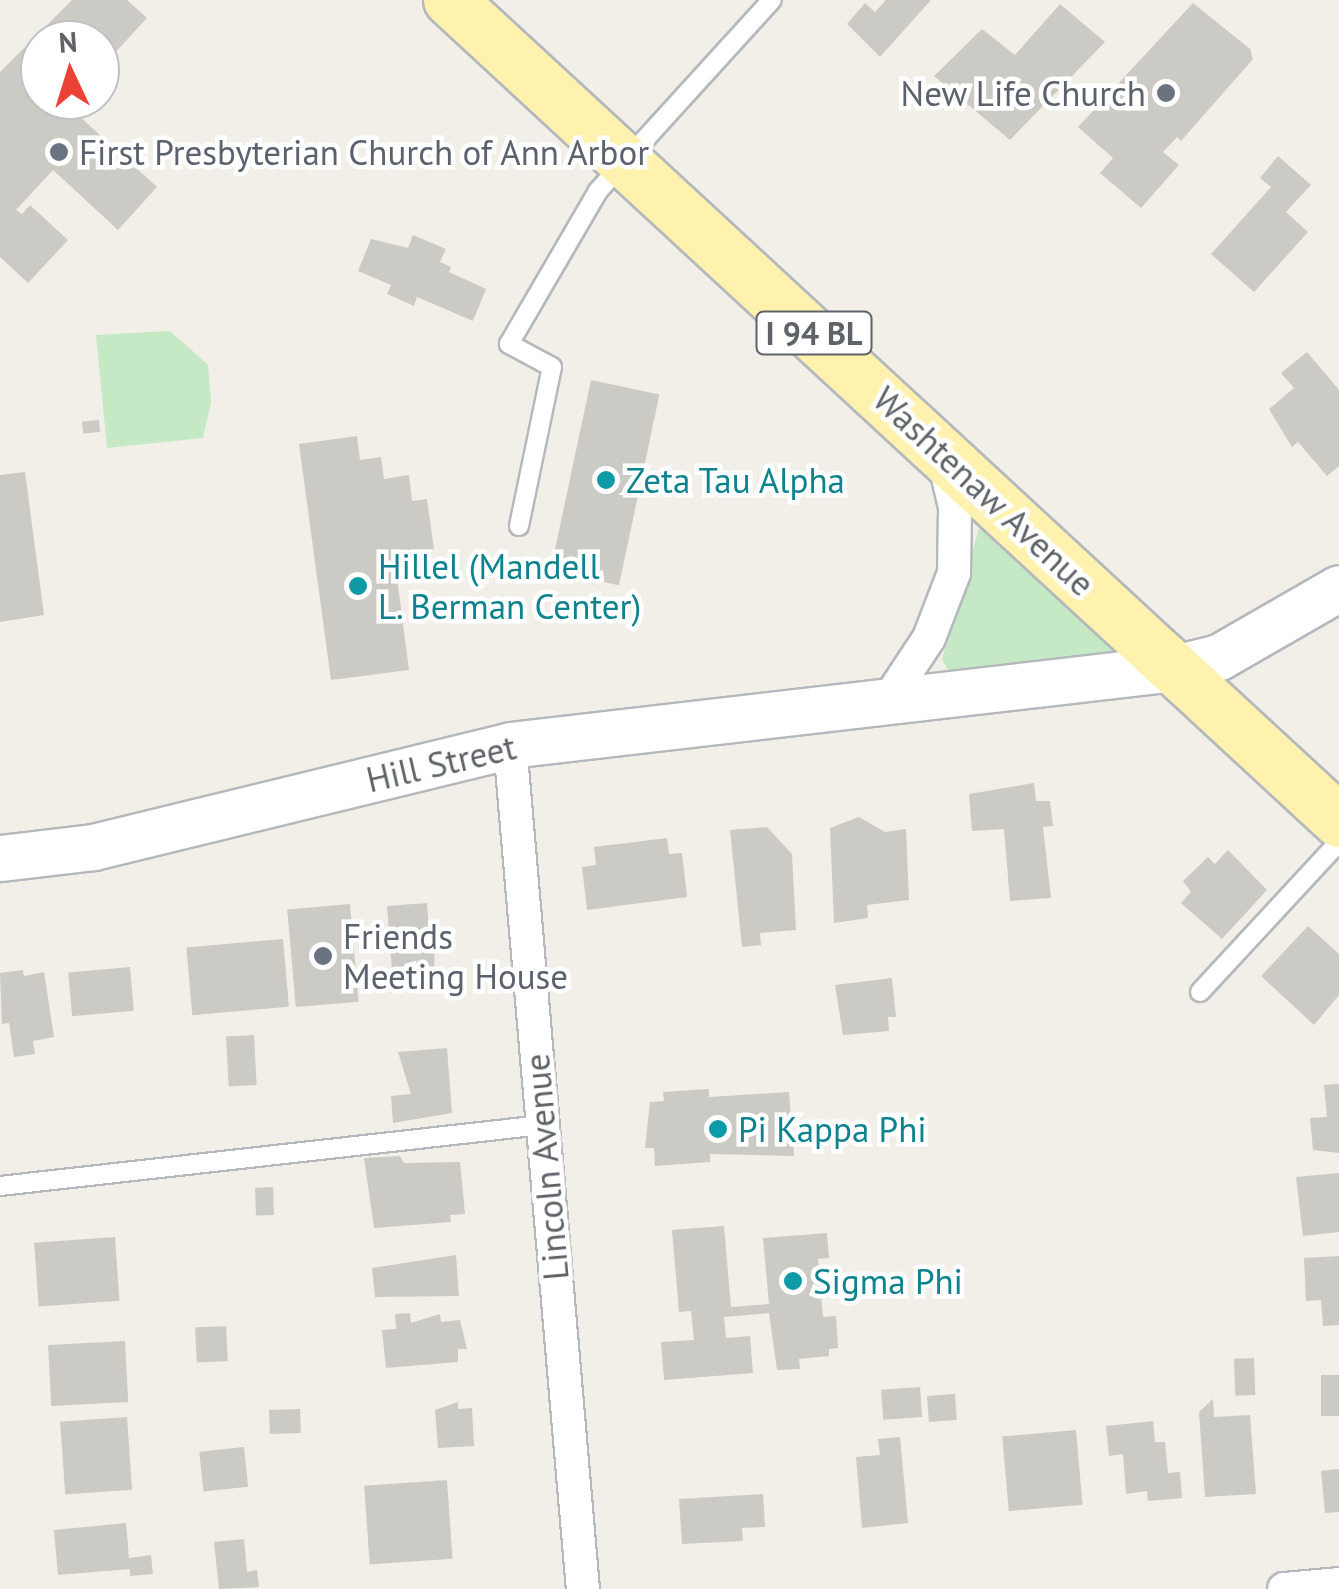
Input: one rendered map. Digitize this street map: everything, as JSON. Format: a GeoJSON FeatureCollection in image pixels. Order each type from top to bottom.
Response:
{"type":"FeatureCollection","features":[{"type":"Feature","properties":{"kind":"main road","name":"Washtenaw Avenue"},"geometry":{"type":"LineString","coordinates":[[450,0],[1339,821]]}},
{"type":"Feature","properties":{"kind":"street"},"geometry":{"type":"LineString","coordinates":[[888,700],[929,638],[954,573],[955,507],[941,452]]}},
{"type":"Feature","properties":{"kind":"street","name":"Hill Street"},"geometry":{"type":"LineString","coordinates":[[0,858],[93,848],[510,746],[1174,668],[1219,657],[1339,588]]}},
{"type":"Feature","properties":{"kind":"street","name":"Lincoln Avenue"},"geometry":{"type":"LineString","coordinates":[[510,746],[582,1589]]}},
{"type":"Feature","properties":{"kind":"street"},"geometry":{"type":"LineString","coordinates":[[1284,1589],[1339,1584]]}},
{"type":"Feature","properties":{"kind":"lane"},"geometry":{"type":"LineString","coordinates":[[518,526],[552,367],[510,344],[598,191],[772,0]]}},
{"type":"Feature","properties":{"kind":"lane"},"geometry":{"type":"LineString","coordinates":[[1200,992],[1339,842]]}},
{"type":"Feature","properties":{"kind":"lane"},"geometry":{"type":"LineString","coordinates":[[0,1186],[542,1125]]}},
{"type":"Feature","properties":{"kind":"green space"},"geometry":{"type":"Polygon","coordinates":[[[170,331],[208,365],[211,402],[203,438],[107,448],[96,335],[170,331]]]}},
{"type":"Feature","properties":{"kind":"green space"},"geometry":{"type":"Polygon","coordinates":[[[980,525],[1114,650],[1112,656],[949,671],[942,660],[980,525]]]}},
{"type":"Feature","properties":{"kind":"building","name":"First Presbyterian Church of Ann Arbor"},"geometry":{"type":"Polygon","coordinates":[[[72,0],[127,0],[147,18],[120,47],[120,20],[52,20],[72,0]]]}},
{"type":"Feature","properties":{"kind":"building"},"geometry":{"type":"Polygon","coordinates":[[[886,0],[931,0],[880,57],[847,24],[865,3],[875,12],[886,0]]]}},
{"type":"Feature","properties":{"kind":"building","name":"New Life Church"},"geometry":{"type":"Polygon","coordinates":[[[1193,3],[1250,49],[1253,59],[1181,141],[1177,137],[1163,152],[1179,165],[1141,208],[1100,173],[1113,158],[1078,127],[1193,3]]]}},
{"type":"Feature","properties":{"kind":"building"},"geometry":{"type":"Polygon","coordinates":[[[1060,4],[1105,42],[1010,140],[934,76],[982,29],[1015,55],[1060,4]]]}},
{"type":"Feature","properties":{"kind":"building","name":"First Presbyterian Church of Ann Arbor"},"geometry":{"type":"Polygon","coordinates":[[[20,52],[20,120],[83,120],[157,187],[118,230],[53,170],[16,210],[22,214],[30,205],[68,240],[28,283],[0,257],[0,72],[20,52]]]}},
{"type":"Feature","properties":{"kind":"building"},"geometry":{"type":"Polygon","coordinates":[[[1278,156],[1311,185],[1286,212],[1308,232],[1254,292],[1211,254],[1271,187],[1260,178],[1278,156]]]}},
{"type":"Feature","properties":{"kind":"building"},"geometry":{"type":"Polygon","coordinates":[[[413,235],[446,249],[440,262],[451,267],[449,272],[486,289],[473,321],[417,297],[414,306],[387,294],[391,285],[358,271],[371,239],[408,248],[413,235]]]}},
{"type":"Feature","properties":{"kind":"building"},"geometry":{"type":"Polygon","coordinates":[[[1307,352],[1339,390],[1339,466],[1327,476],[1298,442],[1292,447],[1269,409],[1294,388],[1281,373],[1307,352]]]}},
{"type":"Feature","properties":{"kind":"building","name":"Zeta Tau Alpha"},"geometry":{"type":"Polygon","coordinates":[[[591,380],[659,395],[619,585],[550,571],[591,380]]]}},
{"type":"Feature","properties":{"kind":"building"},"geometry":{"type":"Polygon","coordinates":[[[99,420],[100,432],[83,433],[82,421],[99,420]]]}},
{"type":"Feature","properties":{"kind":"building","name":"Hillel (Mandell L. Berman Center)"},"geometry":{"type":"Polygon","coordinates":[[[357,436],[360,460],[381,457],[384,479],[409,475],[412,501],[427,499],[434,549],[394,555],[409,670],[331,680],[299,444],[357,436]]]}},
{"type":"Feature","properties":{"kind":"building"},"geometry":{"type":"Polygon","coordinates":[[[25,472],[44,615],[0,622],[0,475],[25,472]]]}},
{"type":"Feature","properties":{"kind":"building"},"geometry":{"type":"Polygon","coordinates":[[[1034,783],[1036,801],[1050,801],[1053,826],[1043,827],[1051,898],[1010,901],[1004,829],[972,831],[969,794],[1034,783]]]}},
{"type":"Feature","properties":{"kind":"building"},"geometry":{"type":"Polygon","coordinates":[[[859,817],[885,832],[906,829],[909,900],[867,905],[868,918],[834,923],[830,828],[859,817]]]}},
{"type":"Feature","properties":{"kind":"building"},"geometry":{"type":"Polygon","coordinates":[[[767,827],[792,854],[796,930],[760,933],[761,945],[742,947],[730,830],[767,827]]]}},
{"type":"Feature","properties":{"kind":"building"},"geometry":{"type":"Polygon","coordinates":[[[667,838],[669,854],[682,853],[687,897],[587,910],[582,867],[596,865],[594,847],[667,838]]]}},
{"type":"Feature","properties":{"kind":"building"},"geometry":{"type":"Polygon","coordinates":[[[1228,850],[1267,890],[1222,939],[1181,903],[1191,892],[1183,881],[1208,857],[1215,864],[1228,850]]]}},
{"type":"Feature","properties":{"kind":"building"},"geometry":{"type":"Polygon","coordinates":[[[427,903],[429,930],[435,930],[434,979],[393,983],[387,906],[427,903]]]}},
{"type":"Feature","properties":{"kind":"building","name":"Friends Meeting House"},"geometry":{"type":"Polygon","coordinates":[[[350,904],[359,1002],[296,1007],[287,909],[350,904]]]}},
{"type":"Feature","properties":{"kind":"building"},"geometry":{"type":"Polygon","coordinates":[[[1308,926],[1339,954],[1339,995],[1314,1025],[1261,976],[1308,926]]]}},
{"type":"Feature","properties":{"kind":"building"},"geometry":{"type":"Polygon","coordinates":[[[283,939],[289,1007],[192,1015],[186,947],[283,939]]]}},
{"type":"Feature","properties":{"kind":"building"},"geometry":{"type":"Polygon","coordinates":[[[130,967],[134,1011],[72,1016],[68,972],[130,967]]]}},
{"type":"Feature","properties":{"kind":"building"},"geometry":{"type":"Polygon","coordinates":[[[23,970],[24,976],[44,972],[54,1037],[33,1041],[35,1054],[14,1057],[9,1023],[2,1024],[0,973],[23,970]]]}},
{"type":"Feature","properties":{"kind":"building"},"geometry":{"type":"Polygon","coordinates":[[[892,978],[896,1017],[888,1017],[889,1031],[843,1035],[835,985],[892,978]]]}},
{"type":"Feature","properties":{"kind":"building"},"geometry":{"type":"Polygon","coordinates":[[[254,1035],[257,1085],[229,1086],[226,1036],[254,1035]]]}},
{"type":"Feature","properties":{"kind":"building"},"geometry":{"type":"Polygon","coordinates":[[[447,1048],[452,1113],[393,1123],[391,1096],[411,1094],[398,1052],[447,1048]]]}},
{"type":"Feature","properties":{"kind":"building"},"geometry":{"type":"Polygon","coordinates":[[[1339,1084],[1339,1153],[1313,1150],[1310,1118],[1327,1117],[1324,1085],[1339,1084]]]}},
{"type":"Feature","properties":{"kind":"building","name":"Pi Kappa Phi"},"geometry":{"type":"Polygon","coordinates":[[[709,1089],[709,1097],[789,1092],[794,1156],[710,1154],[710,1162],[655,1166],[654,1148],[645,1148],[650,1102],[664,1101],[663,1092],[709,1089]]]}},
{"type":"Feature","properties":{"kind":"building"},"geometry":{"type":"Polygon","coordinates":[[[400,1156],[404,1163],[460,1162],[465,1214],[450,1215],[451,1222],[374,1228],[364,1158],[400,1156]]]}},
{"type":"Feature","properties":{"kind":"building"},"geometry":{"type":"Polygon","coordinates":[[[1339,1173],[1339,1232],[1303,1236],[1296,1177],[1339,1173]]]}},
{"type":"Feature","properties":{"kind":"building"},"geometry":{"type":"Polygon","coordinates":[[[273,1187],[274,1215],[256,1216],[255,1188],[273,1187]]]}},
{"type":"Feature","properties":{"kind":"building","name":"Sigma Phi"},"geometry":{"type":"Polygon","coordinates":[[[724,1226],[731,1307],[769,1304],[763,1238],[827,1233],[829,1258],[818,1259],[823,1317],[836,1316],[838,1348],[829,1349],[829,1356],[799,1359],[800,1369],[777,1370],[769,1313],[724,1317],[726,1338],[750,1336],[753,1373],[664,1380],[661,1342],[694,1340],[691,1311],[679,1312],[672,1230],[724,1226]]]}},
{"type":"Feature","properties":{"kind":"building"},"geometry":{"type":"Polygon","coordinates":[[[115,1237],[119,1301],[39,1306],[34,1243],[115,1237]]]}},
{"type":"Feature","properties":{"kind":"building"},"geometry":{"type":"Polygon","coordinates":[[[456,1255],[459,1296],[375,1297],[372,1268],[456,1255]]]}},
{"type":"Feature","properties":{"kind":"building"},"geometry":{"type":"Polygon","coordinates":[[[1339,1256],[1339,1325],[1323,1326],[1321,1300],[1306,1301],[1304,1258],[1339,1256]]]}},
{"type":"Feature","properties":{"kind":"building"},"geometry":{"type":"Polygon","coordinates":[[[410,1313],[411,1323],[440,1314],[441,1322],[460,1320],[467,1349],[458,1349],[458,1362],[386,1368],[382,1330],[396,1329],[395,1314],[410,1313]]]}},
{"type":"Feature","properties":{"kind":"building"},"geometry":{"type":"Polygon","coordinates":[[[226,1326],[228,1361],[197,1363],[195,1328],[226,1326]]]}},
{"type":"Feature","properties":{"kind":"building"},"geometry":{"type":"Polygon","coordinates":[[[125,1341],[128,1402],[51,1406],[48,1345],[125,1341]]]}},
{"type":"Feature","properties":{"kind":"building"},"geometry":{"type":"Polygon","coordinates":[[[1254,1358],[1255,1395],[1235,1396],[1234,1359],[1254,1358]]]}},
{"type":"Feature","properties":{"kind":"building"},"geometry":{"type":"Polygon","coordinates":[[[1321,1375],[1339,1375],[1339,1416],[1321,1416],[1321,1375]]]}},
{"type":"Feature","properties":{"kind":"building"},"geometry":{"type":"Polygon","coordinates":[[[920,1387],[922,1417],[883,1420],[881,1390],[920,1387]]]}},
{"type":"Feature","properties":{"kind":"building"},"geometry":{"type":"Polygon","coordinates":[[[955,1394],[957,1420],[929,1422],[927,1396],[955,1394]]]}},
{"type":"Feature","properties":{"kind":"building"},"geometry":{"type":"Polygon","coordinates":[[[1213,1399],[1214,1417],[1250,1415],[1256,1494],[1205,1497],[1199,1412],[1213,1399]]]}},
{"type":"Feature","properties":{"kind":"building"},"geometry":{"type":"Polygon","coordinates":[[[458,1402],[458,1409],[472,1408],[474,1446],[438,1448],[435,1410],[458,1402]]]}},
{"type":"Feature","properties":{"kind":"building"},"geometry":{"type":"Polygon","coordinates":[[[300,1409],[301,1433],[270,1434],[269,1410],[300,1409]]]}},
{"type":"Feature","properties":{"kind":"building"},"geometry":{"type":"Polygon","coordinates":[[[127,1417],[132,1490],[65,1494],[60,1422],[127,1417]]]}},
{"type":"Feature","properties":{"kind":"building"},"geometry":{"type":"Polygon","coordinates":[[[1153,1421],[1155,1442],[1165,1442],[1168,1473],[1180,1472],[1182,1498],[1148,1501],[1147,1491],[1126,1494],[1123,1454],[1109,1456],[1106,1426],[1153,1421]]]}},
{"type":"Feature","properties":{"kind":"building"},"geometry":{"type":"Polygon","coordinates":[[[1076,1430],[1083,1505],[1009,1511],[1002,1436],[1076,1430]]]}},
{"type":"Feature","properties":{"kind":"building"},"geometry":{"type":"Polygon","coordinates":[[[900,1437],[908,1523],[862,1528],[856,1457],[880,1455],[878,1439],[900,1437]]]}},
{"type":"Feature","properties":{"kind":"building"},"geometry":{"type":"Polygon","coordinates":[[[244,1447],[248,1487],[203,1491],[199,1452],[244,1447]]]}},
{"type":"Feature","properties":{"kind":"building"},"geometry":{"type":"Polygon","coordinates":[[[1339,1469],[1339,1512],[1325,1513],[1321,1471],[1339,1469]]]}},
{"type":"Feature","properties":{"kind":"building"},"geometry":{"type":"Polygon","coordinates":[[[447,1480],[453,1559],[370,1565],[364,1486],[447,1480]]]}},
{"type":"Feature","properties":{"kind":"building"},"geometry":{"type":"Polygon","coordinates":[[[763,1494],[765,1527],[742,1528],[743,1541],[682,1544],[679,1499],[763,1494]]]}},
{"type":"Feature","properties":{"kind":"building"},"geometry":{"type":"Polygon","coordinates":[[[126,1523],[129,1558],[151,1555],[153,1574],[130,1576],[130,1569],[58,1575],[54,1530],[126,1523]]]}},
{"type":"Feature","properties":{"kind":"building"},"geometry":{"type":"Polygon","coordinates":[[[244,1539],[247,1572],[257,1570],[259,1587],[219,1589],[214,1542],[244,1539]]]}},
{"type":"Feature","properties":{"kind":"place","name":"New Life Church"},"geometry":{"type":"Point","coordinates":[1166,93]}},
{"type":"Feature","properties":{"kind":"place","name":"First Presbyterian Church of Ann Arbor"},"geometry":{"type":"Point","coordinates":[59,152]}},
{"type":"Feature","properties":{"kind":"place","name":"Zeta Tau Alpha"},"geometry":{"type":"Point","coordinates":[606,480]}},
{"type":"Feature","properties":{"kind":"place","name":"Hillel (Mandell L. Berman Center)"},"geometry":{"type":"Point","coordinates":[358,586]}},
{"type":"Feature","properties":{"kind":"place","name":"Friends Meeting House"},"geometry":{"type":"Point","coordinates":[323,956]}},
{"type":"Feature","properties":{"kind":"place","name":"Pi Kappa Phi"},"geometry":{"type":"Point","coordinates":[718,1129]}},
{"type":"Feature","properties":{"kind":"place","name":"Sigma Phi"},"geometry":{"type":"Point","coordinates":[793,1281]}}]}
